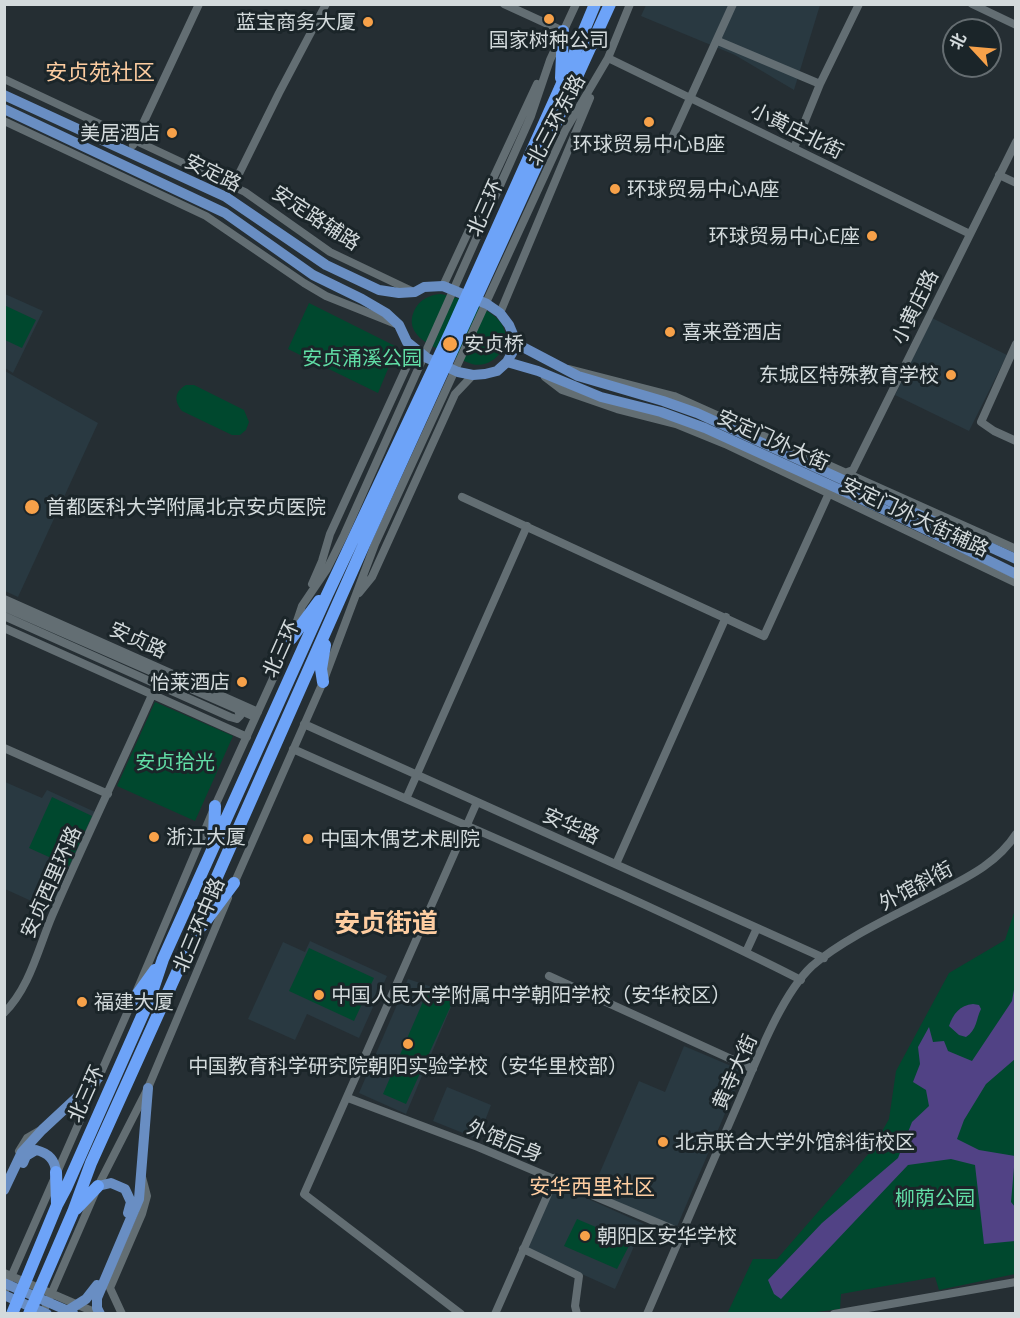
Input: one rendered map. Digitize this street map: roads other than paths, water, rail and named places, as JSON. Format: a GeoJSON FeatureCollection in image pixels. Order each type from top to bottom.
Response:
{"type":"FeatureCollection","features":[{"type":"Feature","properties":{"kind":"highway","name":"北三环"},"geometry":{"type":"LineString","coordinates":[[555,127],[560,88],[595,4]]}},
{"type":"Feature","properties":{"kind":"highway","name":"北三环"},"geometry":{"type":"LineString","coordinates":[[29,1314],[73,1212],[91,1163],[329,626],[360,539],[451,331],[555,127],[610,4]]}},
{"type":"Feature","properties":{"kind":"highway"},"geometry":{"type":"LineString","coordinates":[[560,88],[563,31]]}},
{"type":"Feature","properties":{"kind":"highway","name":"北三环"},"geometry":{"type":"LineString","coordinates":[[12,1314],[57,1205],[150,998],[162,959],[327,595],[360,539]]}},
{"type":"Feature","properties":{"kind":"highway"},"geometry":{"type":"LineString","coordinates":[[291,639],[315,605],[327,595]]}},
{"type":"Feature","properties":{"kind":"highway"},"geometry":{"type":"LineString","coordinates":[[323,682],[321,669],[329,626]]}},
{"type":"Feature","properties":{"kind":"highway"},"geometry":{"type":"LineString","coordinates":[[214,848],[215,806]]}},
{"type":"Feature","properties":{"kind":"highway"},"geometry":{"type":"LineString","coordinates":[[192,939],[234,883]]}},
{"type":"Feature","properties":{"kind":"highway"},"geometry":{"type":"LineString","coordinates":[[132,1002],[162,959]]}},
{"type":"Feature","properties":{"kind":"highway"},"geometry":{"type":"LineString","coordinates":[[56,1172],[57,1205]]}},
{"type":"Feature","properties":{"kind":"highway"},"geometry":{"type":"LineString","coordinates":[[73,1212],[98,1186]]}},
{"type":"Feature","properties":{"kind":"main road","name":"安定路"},"geometry":{"type":"LineString","coordinates":[[4,95],[226,197],[326,265],[379,290],[399,293],[414,292],[424,287],[443,286]]}},
{"type":"Feature","properties":{"kind":"main road","name":"安定路"},"geometry":{"type":"LineString","coordinates":[[4,109],[225,213],[314,275],[362,299],[389,316],[399,326],[407,342],[416,351]]}},
{"type":"Feature","properties":{"kind":"main road"},"geometry":{"type":"LineString","coordinates":[[416,351],[459,372],[473,375],[497,371],[507,362],[517,344],[509,325],[500,313],[487,304],[443,286]]}},
{"type":"Feature","properties":{"kind":"main road","name":"安定门外大街"},"geometry":{"type":"LineString","coordinates":[[517,344],[558,366],[597,382],[697,413],[1016,574]]}},
{"type":"Feature","properties":{"kind":"main road","name":"安定门外大街"},"geometry":{"type":"LineString","coordinates":[[507,362],[538,371],[601,397],[661,412],[705,428],[1016,559]]}},
{"type":"Feature","properties":{"kind":"main road"},"geometry":{"type":"LineString","coordinates":[[4,1190],[22,1152],[42,1130],[99,1077]]}},
{"type":"Feature","properties":{"kind":"main road"},"geometry":{"type":"LineString","coordinates":[[99,1314],[97,1298],[139,1199],[148,1088]]}},
{"type":"Feature","properties":{"kind":"main road"},"geometry":{"type":"LineString","coordinates":[[4,1202],[26,1156],[36,1150],[50,1157],[55,1163],[56,1172]]}},
{"type":"Feature","properties":{"kind":"main road"},"geometry":{"type":"LineString","coordinates":[[4,1283],[72,1308],[92,1294],[98,1285],[131,1202],[125,1189],[111,1183],[98,1186]]}},
{"type":"Feature","properties":{"kind":"main road"},"geometry":{"type":"LineString","coordinates":[[4,1294],[47,1314]]}},
{"type":"Feature","properties":{"kind":"street"},"geometry":{"type":"LineString","coordinates":[[129,153],[199,4]]}},
{"type":"Feature","properties":{"kind":"street"},"geometry":{"type":"LineString","coordinates":[[233,186],[326,4]]}},
{"type":"Feature","properties":{"kind":"street"},"geometry":{"type":"LineString","coordinates":[[504,4],[563,31]]}},
{"type":"Feature","properties":{"kind":"street","name":"北三环东路"},"geometry":{"type":"LineString","coordinates":[[360,539],[531,116],[550,60],[576,4]]}},
{"type":"Feature","properties":{"kind":"street","name":"北三环东路"},"geometry":{"type":"LineString","coordinates":[[360,539],[555,127],[603,69],[630,4]]}},
{"type":"Feature","properties":{"kind":"street"},"geometry":{"type":"LineString","coordinates":[[667,149],[733,4]]}},
{"type":"Feature","properties":{"kind":"street"},"geometry":{"type":"LineString","coordinates":[[794,148],[820,84],[859,4]]}},
{"type":"Feature","properties":{"kind":"street"},"geometry":{"type":"LineString","coordinates":[[972,4],[1016,25]]}},
{"type":"Feature","properties":{"kind":"street"},"geometry":{"type":"LineString","coordinates":[[718,41],[820,84]]}},
{"type":"Feature","properties":{"kind":"street","name":"小黄庄北街"},"geometry":{"type":"LineString","coordinates":[[608,58],[970,234]]}},
{"type":"Feature","properties":{"kind":"street"},"geometry":{"type":"LineString","coordinates":[[443,286],[550,60]]}},
{"type":"Feature","properties":{"kind":"street"},"geometry":{"type":"LineString","coordinates":[[500,313],[603,69]]}},
{"type":"Feature","properties":{"kind":"street","name":"安定路辅路"},"geometry":{"type":"LineString","coordinates":[[4,79],[233,186],[260,201],[330,252],[414,292]]}},
{"type":"Feature","properties":{"kind":"street"},"geometry":{"type":"LineString","coordinates":[[4,122],[207,217],[326,296],[399,326]]}},
{"type":"Feature","properties":{"kind":"street","name":"小黄庄路"},"geometry":{"type":"LineString","coordinates":[[726,617],[764,636],[835,482],[853,470],[1016,142]]}},
{"type":"Feature","properties":{"kind":"street"},"geometry":{"type":"LineString","coordinates":[[116,162],[133,183]]}},
{"type":"Feature","properties":{"kind":"street"},"geometry":{"type":"LineString","coordinates":[[999,175],[1016,183]]}},
{"type":"Feature","properties":{"kind":"street"},"geometry":{"type":"LineString","coordinates":[[1016,344],[981,422],[1016,441]]}},
{"type":"Feature","properties":{"kind":"street"},"geometry":{"type":"LineString","coordinates":[[302,606],[335,524],[406,366],[416,351]]}},
{"type":"Feature","properties":{"kind":"street"},"geometry":{"type":"LineString","coordinates":[[353,601],[372,577],[455,394],[473,375]]}},
{"type":"Feature","properties":{"kind":"street","name":"安定门外大街辅路"},"geometry":{"type":"LineString","coordinates":[[835,482],[1016,549]]}},
{"type":"Feature","properties":{"kind":"street","name":"安定门外大街辅路"},"geometry":{"type":"LineString","coordinates":[[835,482],[1016,583]]}},
{"type":"Feature","properties":{"kind":"street"},"geometry":{"type":"LineString","coordinates":[[462,497],[726,617],[616,864]]}},
{"type":"Feature","properties":{"kind":"street"},"geometry":{"type":"LineString","coordinates":[[406,799],[527,526]]}},
{"type":"Feature","properties":{"kind":"street","name":"北三环中路"},"geometry":{"type":"LineString","coordinates":[[42,1314],[98,1186],[148,1088],[234,883],[323,682],[353,601],[360,539]]}},
{"type":"Feature","properties":{"kind":"street","name":"北三环中路"},"geometry":{"type":"LineString","coordinates":[[4,1294],[215,806],[291,639],[302,606],[327,569],[360,539]]}},
{"type":"Feature","properties":{"kind":"street","name":"安贞路"},"geometry":{"type":"LineString","coordinates":[[4,599],[257,714]]}},
{"type":"Feature","properties":{"kind":"street","name":"安贞路"},"geometry":{"type":"LineString","coordinates":[[4,607],[238,710],[257,714]]}},
{"type":"Feature","properties":{"kind":"street","name":"安贞路"},"geometry":{"type":"LineString","coordinates":[[4,616],[226,716]]}},
{"type":"Feature","properties":{"kind":"street"},"geometry":{"type":"LineString","coordinates":[[4,628],[246,736]]}},
{"type":"Feature","properties":{"kind":"street"},"geometry":{"type":"LineString","coordinates":[[94,646],[103,643]]}},
{"type":"Feature","properties":{"kind":"street"},"geometry":{"type":"LineString","coordinates":[[98,657],[109,675]]}},
{"type":"Feature","properties":{"kind":"street","name":"安贞西里环路"},"geometry":{"type":"LineString","coordinates":[[4,1013],[15,1002],[28,977],[52,916],[152,695]]}},
{"type":"Feature","properties":{"kind":"street"},"geometry":{"type":"LineString","coordinates":[[199,716],[226,716],[237,719],[240,716],[238,710]]}},
{"type":"Feature","properties":{"kind":"street","name":"安华路"},"geometry":{"type":"LineString","coordinates":[[304,724],[824,958]]}},
{"type":"Feature","properties":{"kind":"street"},"geometry":{"type":"LineString","coordinates":[[4,748],[108,794]]}},
{"type":"Feature","properties":{"kind":"street"},"geometry":{"type":"LineString","coordinates":[[293,749],[746,952],[801,980]]}},
{"type":"Feature","properties":{"kind":"street"},"geometry":{"type":"LineString","coordinates":[[461,1314],[304,1194],[477,802]]}},
{"type":"Feature","properties":{"kind":"street","name":"外馆斜街"},"geometry":{"type":"LineString","coordinates":[[801,980],[812,966],[875,926],[973,874],[1001,852],[1016,834]]}},
{"type":"Feature","properties":{"kind":"street"},"geometry":{"type":"LineString","coordinates":[[746,952],[757,928]]}},
{"type":"Feature","properties":{"kind":"street"},"geometry":{"type":"LineString","coordinates":[[549,976],[753,1069]]}},
{"type":"Feature","properties":{"kind":"street","name":"黄寺大街"},"geometry":{"type":"LineString","coordinates":[[647,1314],[753,1069],[777,1018],[801,980]]}},
{"type":"Feature","properties":{"kind":"street","name":"外馆后身"},"geometry":{"type":"LineString","coordinates":[[348,1098],[555,1178],[682,1233]]}},
{"type":"Feature","properties":{"kind":"street"},"geometry":{"type":"LineString","coordinates":[[4,1182],[27,1138],[42,1130]]}},
{"type":"Feature","properties":{"kind":"street"},"geometry":{"type":"LineString","coordinates":[[122,1314],[110,1288],[142,1214],[147,1196],[141,1169]]}},
{"type":"Feature","properties":{"kind":"street"},"geometry":{"type":"LineString","coordinates":[[495,1314],[555,1178]]}},
{"type":"Feature","properties":{"kind":"street"},"geometry":{"type":"LineString","coordinates":[[523,1249],[579,1276],[575,1306],[577,1314]]}},
{"type":"Feature","properties":{"kind":"street"},"geometry":{"type":"LineString","coordinates":[[4,1273],[72,1308],[99,1314]]}},
{"type":"Feature","properties":{"kind":"street"},"geometry":{"type":"LineString","coordinates":[[834,1314],[1016,1282]]}},
{"type":"Feature","properties":{"kind":"street"},"geometry":{"type":"LineString","coordinates":[[4,1307],[18,1314]]}},
{"type":"Feature","properties":{"kind":"place","name":"国家树种公司"},"geometry":{"type":"Point","coordinates":[549,19]}},
{"type":"Feature","properties":{"kind":"place","name":"蓝宝商务大厦"},"geometry":{"type":"Point","coordinates":[368,22]}},
{"type":"Feature","properties":{"kind":"place","name":"环球贸易中心B座"},"geometry":{"type":"Point","coordinates":[649,122]}},
{"type":"Feature","properties":{"kind":"place","name":"美居酒店"},"geometry":{"type":"Point","coordinates":[172,133]}},
{"type":"Feature","properties":{"kind":"place","name":"环球贸易中心A座"},"geometry":{"type":"Point","coordinates":[615,189]}},
{"type":"Feature","properties":{"kind":"place","name":"环球贸易中心E座"},"geometry":{"type":"Point","coordinates":[872,236]}},
{"type":"Feature","properties":{"kind":"place","name":"喜来登酒店"},"geometry":{"type":"Point","coordinates":[670,332]}},
{"type":"Feature","properties":{"kind":"place","name":"安贞桥"},"geometry":{"type":"Point","coordinates":[450,344]}},
{"type":"Feature","properties":{"kind":"place","name":"东城区特殊教育学校"},"geometry":{"type":"Point","coordinates":[951,375]}},
{"type":"Feature","properties":{"kind":"place","name":"首都医科大学附属北京安贞医院"},"geometry":{"type":"Point","coordinates":[32,507]}},
{"type":"Feature","properties":{"kind":"place","name":"怡莱酒店"},"geometry":{"type":"Point","coordinates":[242,682]}},
{"type":"Feature","properties":{"kind":"place","name":"浙江大厦"},"geometry":{"type":"Point","coordinates":[154,837]}},
{"type":"Feature","properties":{"kind":"place","name":"中国木偶艺术剧院"},"geometry":{"type":"Point","coordinates":[308,839]}},
{"type":"Feature","properties":{"kind":"place","name":"中国人民大学附属中学朝阳学校（安华校区）"},"geometry":{"type":"Point","coordinates":[319,995]}},
{"type":"Feature","properties":{"kind":"place","name":"福建大厦"},"geometry":{"type":"Point","coordinates":[82,1002]}},
{"type":"Feature","properties":{"kind":"place","name":"中国教育科学研究院朝阳实验学校（安华里校部）"},"geometry":{"type":"Point","coordinates":[408,1044]}},
{"type":"Feature","properties":{"kind":"place","name":"北京联合大学外馆斜街校区"},"geometry":{"type":"Point","coordinates":[663,1142]}},
{"type":"Feature","properties":{"kind":"place","name":"朝阳区安华学校"},"geometry":{"type":"Point","coordinates":[585,1236]}},
{"type":"Feature","properties":{"kind":"district","name":"安贞苑社区"},"geometry":{"type":"Point","coordinates":[100,73]}},
{"type":"Feature","properties":{"kind":"district","name":"安贞街道"},"geometry":{"type":"Point","coordinates":[386,923]}},
{"type":"Feature","properties":{"kind":"district","name":"安华西里社区"},"geometry":{"type":"Point","coordinates":[592,1187]}},
{"type":"Feature","properties":{"kind":"park label","name":"安贞涌溪公园"},"geometry":{"type":"Point","coordinates":[362,358]}},
{"type":"Feature","properties":{"kind":"park label","name":"安贞拾光"},"geometry":{"type":"Point","coordinates":[175,762]}},
{"type":"Feature","properties":{"kind":"park label","name":"柳荫公园"},"geometry":{"type":"Point","coordinates":[935,1198]}}]}
